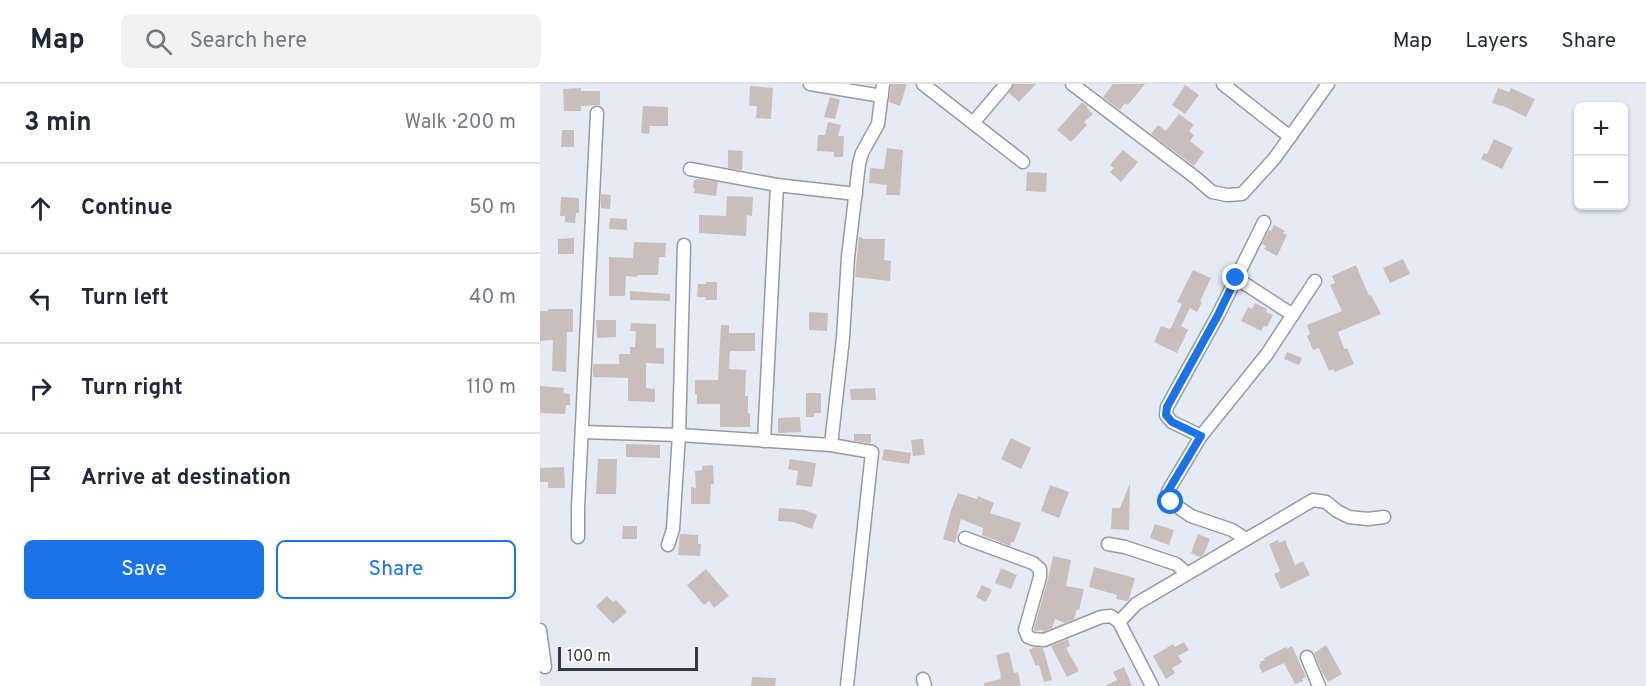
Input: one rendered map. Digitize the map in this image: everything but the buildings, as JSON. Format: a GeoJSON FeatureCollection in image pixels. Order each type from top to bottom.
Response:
{"type":"FeatureCollection","features":[{"type":"Feature","properties":{"kind":"street"},"geometry":{"type":"LineString","coordinates":[[810,84],[882,90],[878,126],[862,153],[856,194],[831,445]]}},
{"type":"Feature","properties":{"kind":"street"},"geometry":{"type":"LineString","coordinates":[[923,84],[1023,162]]}},
{"type":"Feature","properties":{"kind":"street"},"geometry":{"type":"LineString","coordinates":[[973,123],[1006,84]]}},
{"type":"Feature","properties":{"kind":"street"},"geometry":{"type":"LineString","coordinates":[[1072,84],[1212,192],[1227,195],[1242,194],[1274,159],[1328,84]]}},
{"type":"Feature","properties":{"kind":"street"},"geometry":{"type":"LineString","coordinates":[[1223,84],[1290,137]]}},
{"type":"Feature","properties":{"kind":"street"},"geometry":{"type":"LineString","coordinates":[[578,537],[577,515],[597,113]]}},
{"type":"Feature","properties":{"kind":"street"},"geometry":{"type":"LineString","coordinates":[[690,168],[777,184],[856,194]]}},
{"type":"Feature","properties":{"kind":"street"},"geometry":{"type":"LineString","coordinates":[[764,441],[777,184]]}},
{"type":"Feature","properties":{"kind":"street"},"geometry":{"type":"LineString","coordinates":[[1201,436],[1172,422],[1166,415],[1167,407],[1218,315],[1264,222]]}},
{"type":"Feature","properties":{"kind":"street"},"geometry":{"type":"LineString","coordinates":[[668,545],[673,529],[679,435],[684,245]]}},
{"type":"Feature","properties":{"kind":"street"},"geometry":{"type":"LineString","coordinates":[[1236,278],[1293,315]]}},
{"type":"Feature","properties":{"kind":"street"},"geometry":{"type":"LineString","coordinates":[[1246,539],[1232,530],[1191,516],[1171,502],[1168,491],[1201,436],[1268,354],[1315,281]]}},
{"type":"Feature","properties":{"kind":"street"},"geometry":{"type":"LineString","coordinates":[[582,432],[679,435],[831,445],[872,452],[847,686]]}},
{"type":"Feature","properties":{"kind":"street"},"geometry":{"type":"LineString","coordinates":[[1119,622],[1136,604],[1313,500],[1326,502],[1349,517],[1368,519],[1384,517]]}},
{"type":"Feature","properties":{"kind":"street"},"geometry":{"type":"LineString","coordinates":[[965,538],[1033,563],[1040,569],[1040,577],[1025,630],[1028,637],[1044,640],[1101,617],[1111,616],[1119,622],[1152,686]]}},
{"type":"Feature","properties":{"kind":"street"},"geometry":{"type":"LineString","coordinates":[[1108,544],[1125,547],[1176,564],[1182,569],[1184,575]]}},
{"type":"Feature","properties":{"kind":"street"},"geometry":{"type":"LineString","coordinates":[[540,630],[545,667]]}},
{"type":"Feature","properties":{"kind":"street"},"geometry":{"type":"LineString","coordinates":[[1307,657],[1319,686]]}},
{"type":"Feature","properties":{"kind":"route"},"geometry":{"type":"LineString","coordinates":[[1171,502],[1168,491],[1201,436],[1172,422],[1166,415],[1167,407],[1236,278]]}}]}
